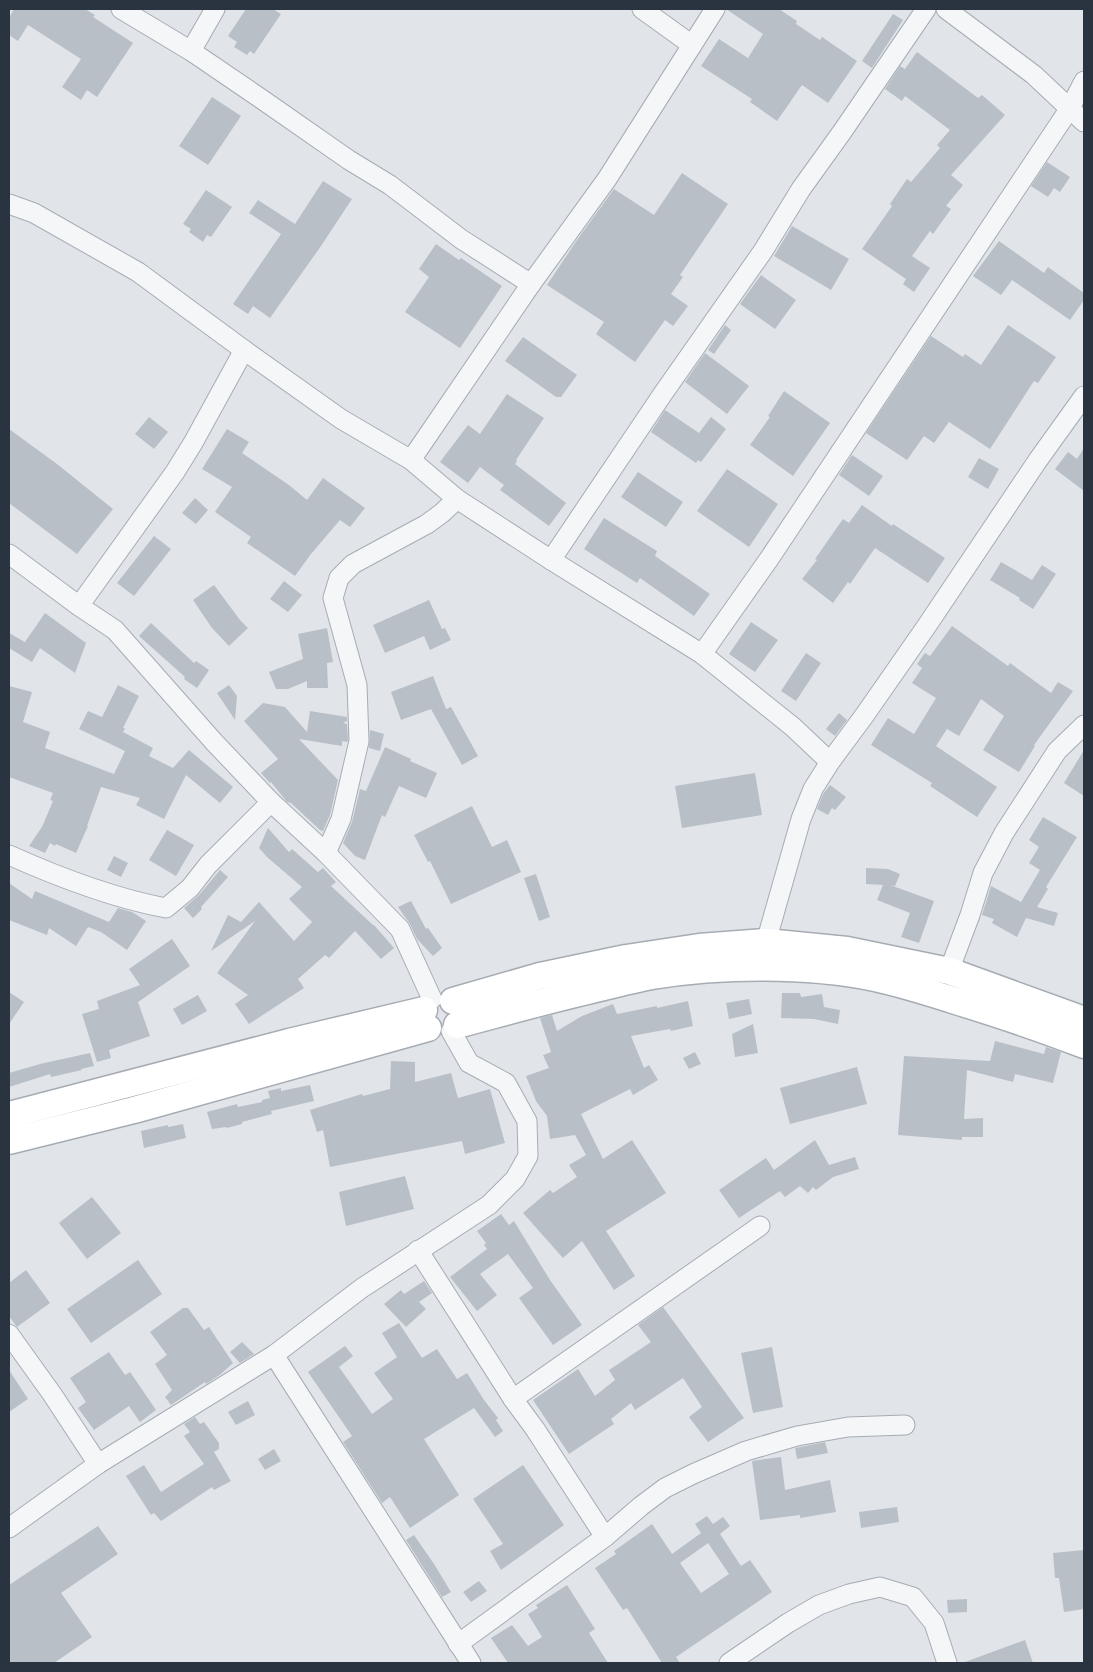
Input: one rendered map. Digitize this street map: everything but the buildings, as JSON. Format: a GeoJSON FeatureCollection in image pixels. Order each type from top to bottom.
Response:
{"type":"FeatureCollection","features":[{"type":"Feature","properties":{"kind":"main road"},"geometry":{"type":"LineString","coordinates":[[9,1141],[134,1110],[441,1015],[540,976],[626,958],[699,947],[766,942],[847,950],[949,971],[1084,1020]]}},
{"type":"Feature","properties":{"kind":"main road"},"geometry":{"type":"LineString","coordinates":[[9,1115],[289,1042],[583,992],[650,976],[693,970],[787,969],[838,972],[876,978],[986,1010],[1084,1045]]}},
{"type":"Feature","properties":{"kind":"street"},"geometry":{"type":"LineString","coordinates":[[122,9],[191,51],[349,160],[390,185],[461,239],[532,284]]}},
{"type":"Feature","properties":{"kind":"street"},"geometry":{"type":"LineString","coordinates":[[191,51],[215,9]]}},
{"type":"Feature","properties":{"kind":"street"},"geometry":{"type":"LineString","coordinates":[[642,9],[692,45]]}},
{"type":"Feature","properties":{"kind":"street"},"geometry":{"type":"LineString","coordinates":[[411,460],[607,179],[715,9]]}},
{"type":"Feature","properties":{"kind":"street"},"geometry":{"type":"LineString","coordinates":[[551,560],[662,395],[763,251],[800,189],[842,132],[926,9]]}},
{"type":"Feature","properties":{"kind":"street"},"geometry":{"type":"LineString","coordinates":[[946,9],[1034,76],[1084,122]]}},
{"type":"Feature","properties":{"kind":"street"},"geometry":{"type":"LineString","coordinates":[[702,654],[769,559],[1070,108],[1084,81]]}},
{"type":"Feature","properties":{"kind":"street"},"geometry":{"type":"LineString","coordinates":[[9,204],[34,213],[138,272],[341,420],[411,460],[457,499],[702,654],[793,727],[830,762]]}},
{"type":"Feature","properties":{"kind":"street"},"geometry":{"type":"LineString","coordinates":[[79,606],[175,472],[244,350]]}},
{"type":"Feature","properties":{"kind":"street"},"geometry":{"type":"LineString","coordinates":[[766,942],[801,819],[813,789],[830,762],[926,627],[1038,460],[1084,396]]}},
{"type":"Feature","properties":{"kind":"street"},"geometry":{"type":"LineString","coordinates":[[326,853],[341,819],[358,741],[356,685],[333,598],[339,578],[353,564],[427,524],[457,499]]}},
{"type":"Feature","properties":{"kind":"street"},"geometry":{"type":"LineString","coordinates":[[9,554],[115,630],[214,742],[271,802],[326,853],[400,929],[441,1015],[469,1063],[506,1083],[527,1121],[528,1156],[515,1179],[489,1205],[362,1288],[274,1355],[98,1464],[9,1528]]}},
{"type":"Feature","properties":{"kind":"street"},"geometry":{"type":"LineString","coordinates":[[949,971],[983,873],[1004,833],[1057,751],[1084,725]]}},
{"type":"Feature","properties":{"kind":"street"},"geometry":{"type":"LineString","coordinates":[[9,854],[46,871],[144,904],[166,908],[190,888],[208,865],[271,802]]}},
{"type":"Feature","properties":{"kind":"street"},"geometry":{"type":"LineString","coordinates":[[513,1400],[760,1226]]}},
{"type":"Feature","properties":{"kind":"street"},"geometry":{"type":"LineString","coordinates":[[418,1250],[513,1400],[535,1429],[606,1537]]}},
{"type":"Feature","properties":{"kind":"street"},"geometry":{"type":"LineString","coordinates":[[9,1334],[52,1394],[98,1464]]}},
{"type":"Feature","properties":{"kind":"street"},"geometry":{"type":"LineString","coordinates":[[274,1355],[470,1663]]}},
{"type":"Feature","properties":{"kind":"street"},"geometry":{"type":"LineString","coordinates":[[458,1644],[606,1537],[665,1488],[692,1474],[746,1451],[797,1436],[848,1427],[905,1425]]}},
{"type":"Feature","properties":{"kind":"street"},"geometry":{"type":"LineString","coordinates":[[730,1663],[788,1623],[819,1605],[849,1594],[880,1587],[913,1598],[934,1623],[947,1663]]}}]}
